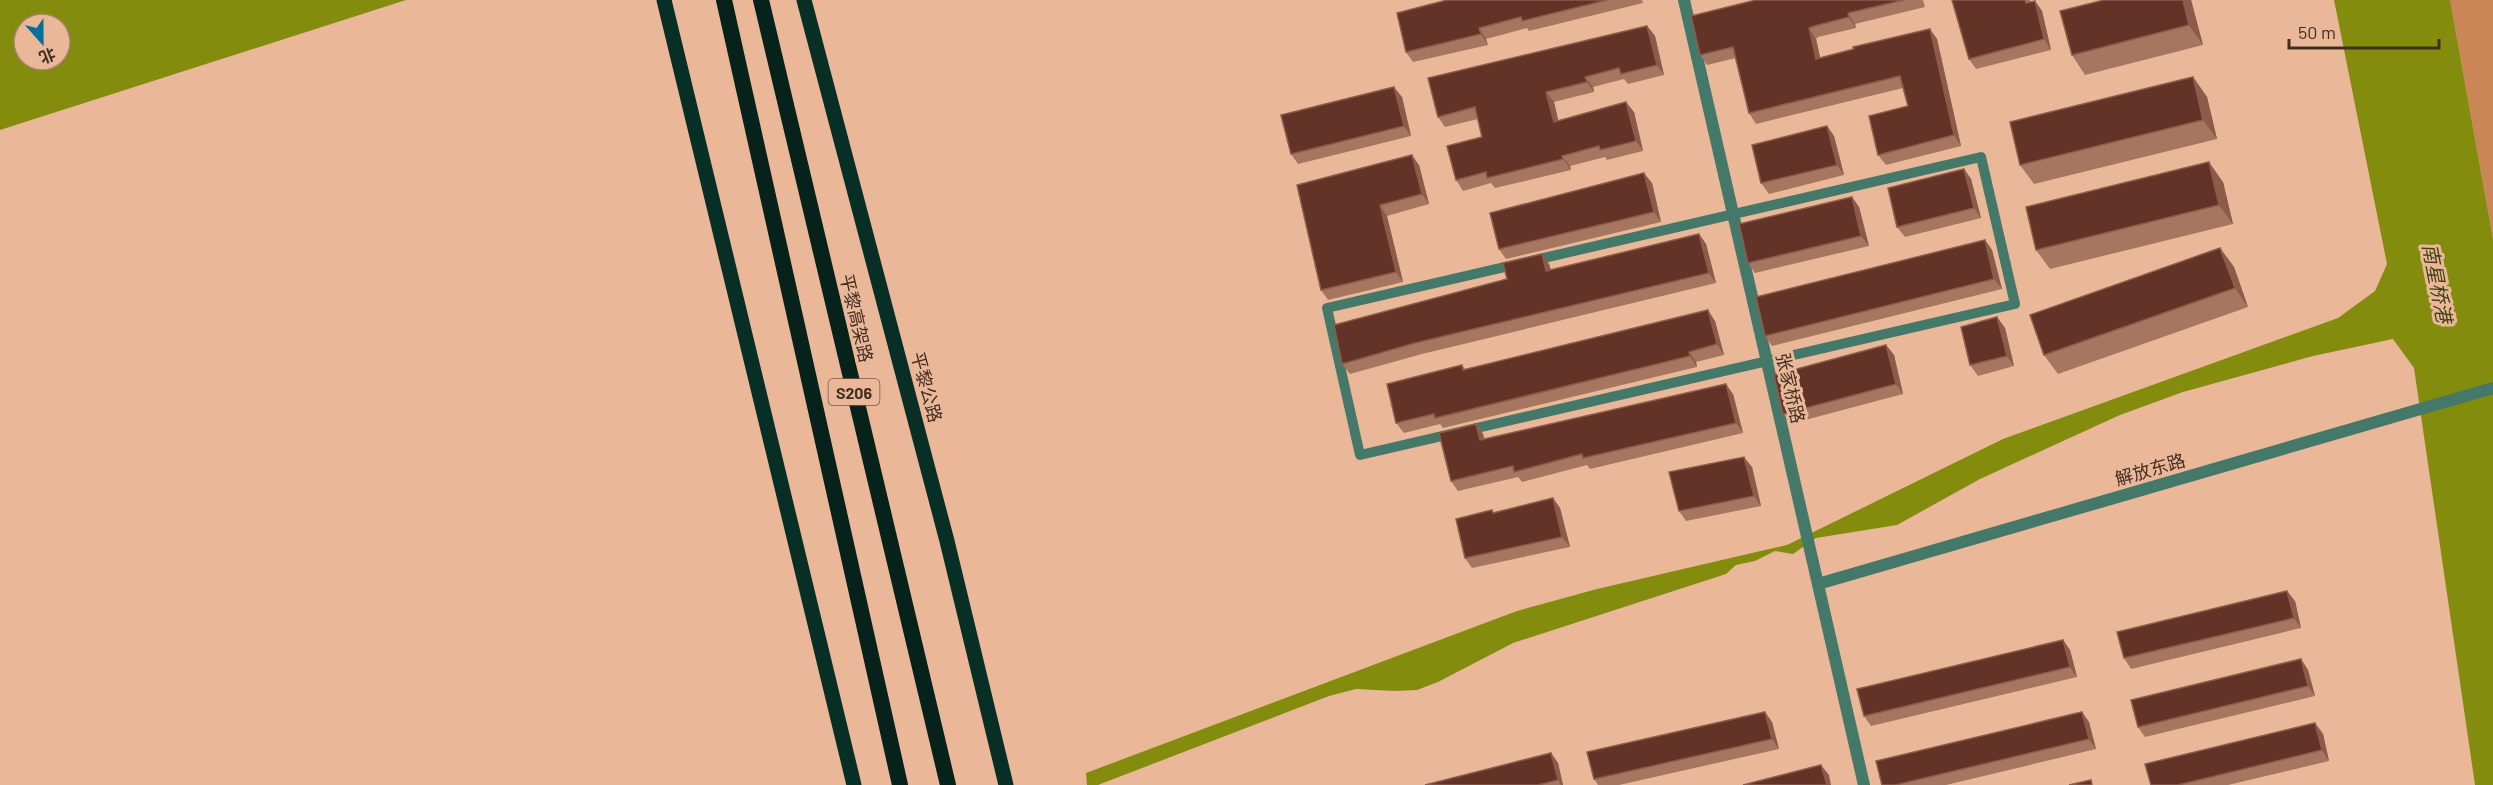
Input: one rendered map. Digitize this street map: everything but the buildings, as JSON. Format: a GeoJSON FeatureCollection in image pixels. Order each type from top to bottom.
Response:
{"type":"FeatureCollection","features":[{"type":"Feature","properties":{"kind":"highway","name":"S206"},"geometry":{"type":"LineString","coordinates":[[724,0],[900,785]]}},
{"type":"Feature","properties":{"kind":"highway","name":"平黎高架路"},"geometry":{"type":"LineString","coordinates":[[761,0],[948,785]]}},
{"type":"Feature","properties":{"kind":"main road"},"geometry":{"type":"LineString","coordinates":[[664,0],[854,785]]}},
{"type":"Feature","properties":{"kind":"main road","name":"平黎公路"},"geometry":{"type":"LineString","coordinates":[[804,0],[947,541],[1006,785]]}},
{"type":"Feature","properties":{"kind":"street","name":"张家桥路"},"geometry":{"type":"LineString","coordinates":[[1684,0],[1864,785]]}},
{"type":"Feature","properties":{"kind":"street","name":"解放东路"},"geometry":{"type":"LineString","coordinates":[[1818,584],[2493,388]]}},
{"type":"Feature","properties":{"kind":"lane"},"geometry":{"type":"LineString","coordinates":[[1981,157],[2015,304],[1360,455],[1327,308],[1733,214],[1981,157]]}},
{"type":"Feature","properties":{"kind":"shaded area"},"geometry":{"type":"Polygon","coordinates":[[[2450,0],[2493,0],[2493,239],[2450,0]]]}},
{"type":"Feature","properties":{"kind":"water"},"geometry":{"type":"Polygon","coordinates":[[[0,0],[406,0],[0,130],[0,0]]]}},
{"type":"Feature","properties":{"kind":"water","name":"南星桥港"},"geometry":{"type":"Polygon","coordinates":[[[2334,0],[2450,0],[2493,239],[2493,785],[2475,785],[2414,368],[2393,339],[2313,356],[2183,392],[2120,415],[1980,479],[1897,525],[1816,538],[1793,554],[1775,551],[1755,561],[1736,565],[1726,574],[1513,643],[1438,682],[1417,690],[1356,689],[1329,696],[1098,785],[1087,785],[1086,773],[1517,611],[1597,589],[1787,545],[2003,439],[2338,318],[2375,291],[2387,264],[2334,0]]]}}]}
